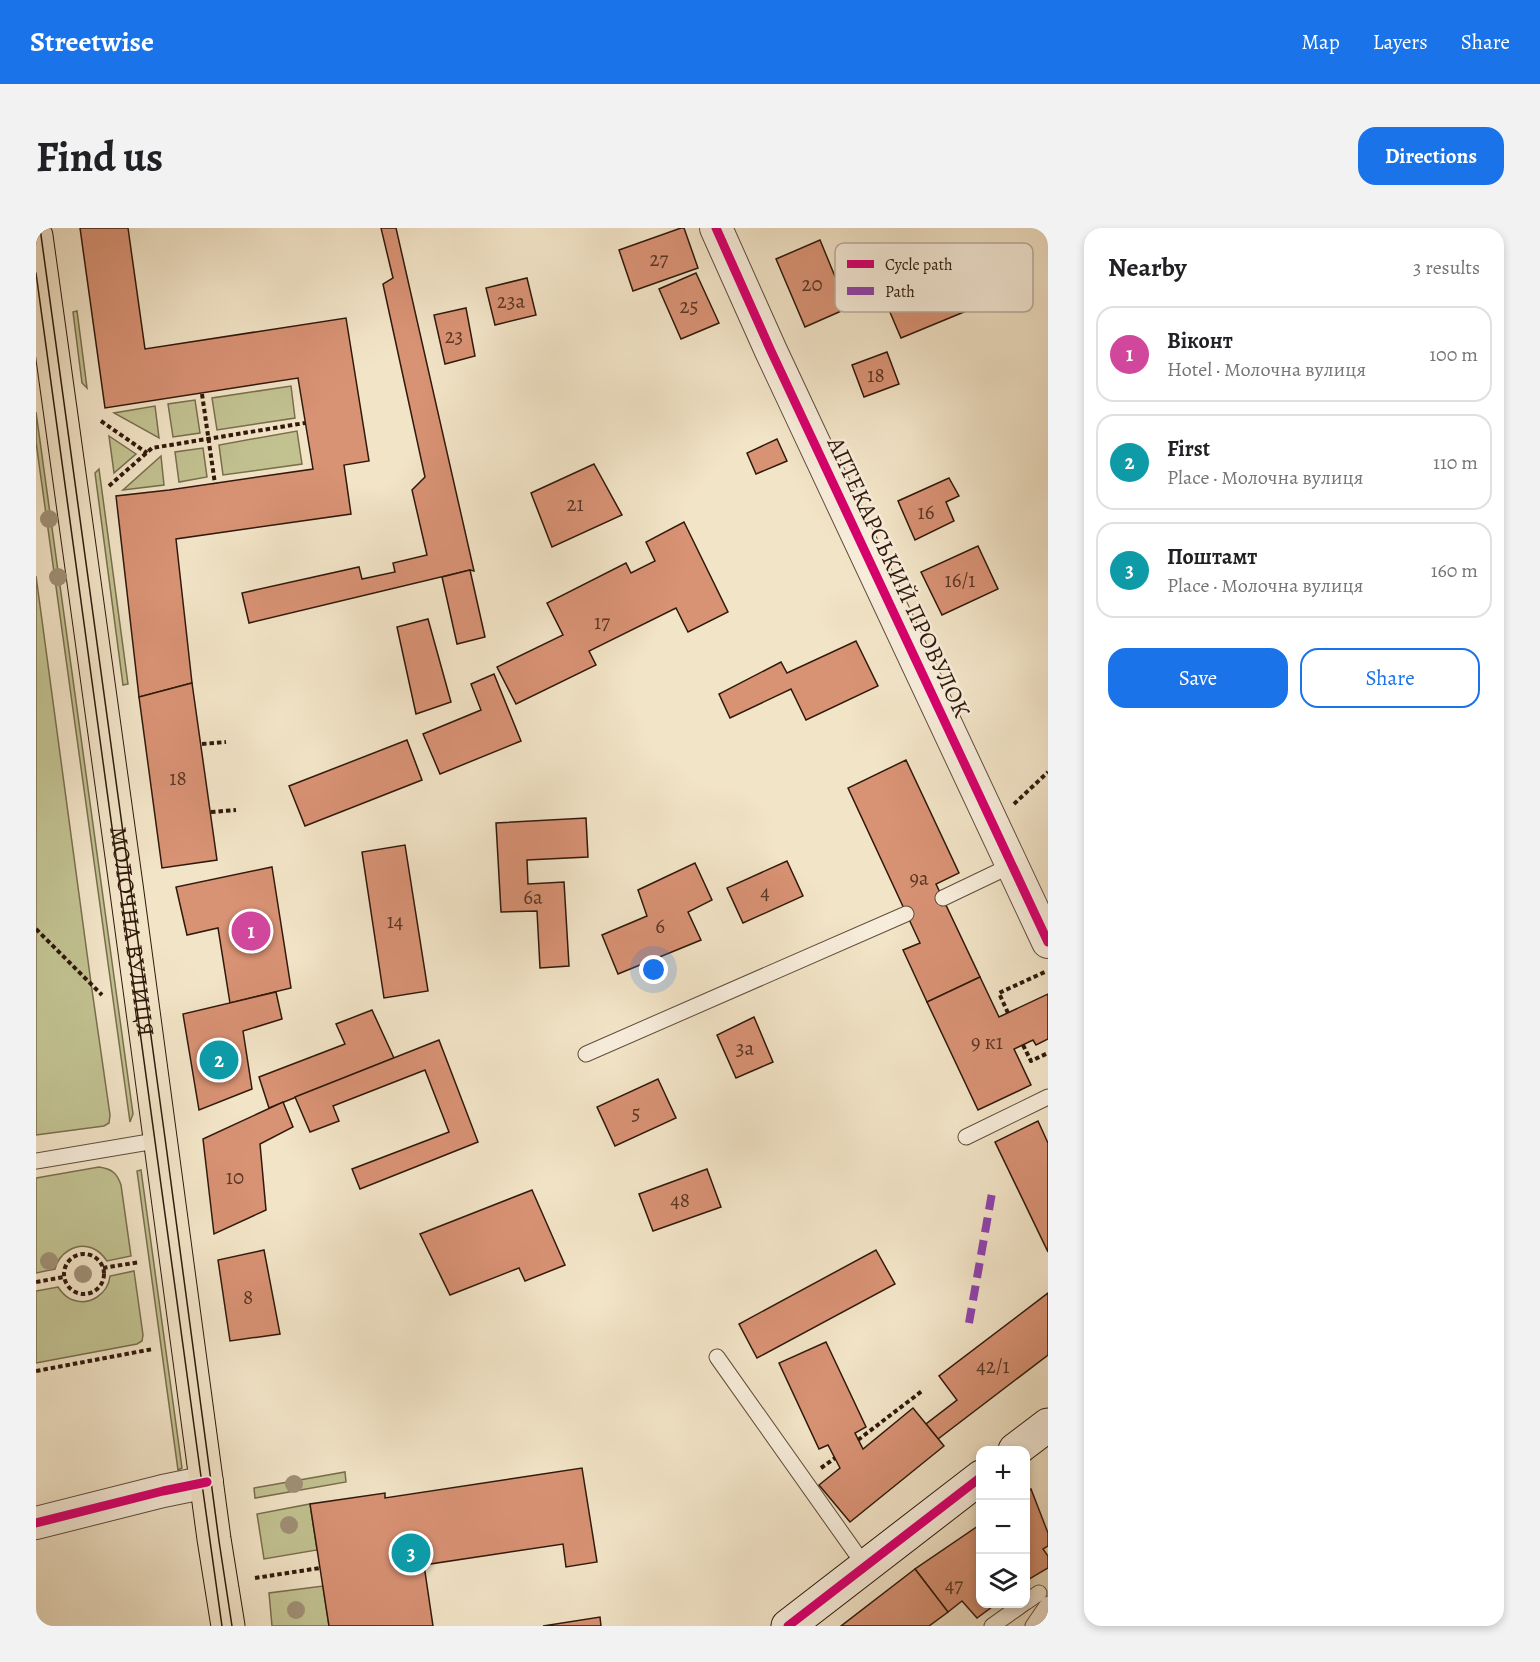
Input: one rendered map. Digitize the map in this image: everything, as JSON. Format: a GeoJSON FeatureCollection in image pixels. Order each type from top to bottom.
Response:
{"type":"FeatureCollection","features":[{"type":"Feature","properties":{"kind":"main road","name":"МОЛОЧНА ВУЛИЦЯ"},"geometry":{"type":"LineString","coordinates":[[36,236],[228,1626]]}},
{"type":"Feature","properties":{"kind":"street","name":"АПТЕКАРСЬКИЙ ПРОВУЛОК"},"geometry":{"type":"LineString","coordinates":[[716,228],[771,351],[1048,942]]}},
{"type":"Feature","properties":{"kind":"street"},"geometry":{"type":"LineString","coordinates":[[1020,1446],[1048,1425]]}},
{"type":"Feature","properties":{"kind":"street"},"geometry":{"type":"LineString","coordinates":[[788,1626],[976,1480]]}},
{"type":"Feature","properties":{"kind":"street"},"geometry":{"type":"LineString","coordinates":[[36,1523],[207,1482]]}},
{"type":"Feature","properties":{"kind":"lane"},"geometry":{"type":"LineString","coordinates":[[943,898],[1012,865]]}},
{"type":"Feature","properties":{"kind":"lane"},"geometry":{"type":"LineString","coordinates":[[586,1054],[906,914]]}},
{"type":"Feature","properties":{"kind":"lane"},"geometry":{"type":"LineString","coordinates":[[966,1137],[1048,1097]]}},
{"type":"Feature","properties":{"kind":"lane"},"geometry":{"type":"LineString","coordinates":[[36,1161],[160,1140]]}},
{"type":"Feature","properties":{"kind":"lane"},"geometry":{"type":"LineString","coordinates":[[717,1357],[865,1566]]}},
{"type":"Feature","properties":{"kind":"lane"},"geometry":{"type":"LineString","coordinates":[[1033,1626],[1043,1598]]}},
{"type":"Feature","properties":{"kind":"lane"},"geometry":{"type":"LineString","coordinates":[[992,1626],[1017,1608]]}},
{"type":"Feature","properties":{"kind":"path"},"geometry":{"type":"LineString","coordinates":[[202,394],[215,484]]}},
{"type":"Feature","properties":{"kind":"path"},"geometry":{"type":"LineString","coordinates":[[101,422],[147,453]]}},
{"type":"Feature","properties":{"kind":"path"},"geometry":{"type":"LineString","coordinates":[[109,486],[152,448],[305,423]]}},
{"type":"Feature","properties":{"kind":"path"},"geometry":{"type":"LineString","coordinates":[[202,744],[226,742]]}},
{"type":"Feature","properties":{"kind":"path"},"geometry":{"type":"LineString","coordinates":[[989,816],[1016,803],[1048,772]]}},
{"type":"Feature","properties":{"kind":"path"},"geometry":{"type":"LineString","coordinates":[[211,812],[236,810]]}},
{"type":"Feature","properties":{"kind":"path"},"geometry":{"type":"LineString","coordinates":[[36,928],[102,995]]}},
{"type":"Feature","properties":{"kind":"path"},"geometry":{"type":"LineString","coordinates":[[1008,1012],[999,993],[1048,971]]}},
{"type":"Feature","properties":{"kind":"path"},"geometry":{"type":"LineString","coordinates":[[1023,1045],[1030,1061],[1048,1053]]}},
{"type":"Feature","properties":{"kind":"path"},"geometry":{"type":"LineString","coordinates":[[84,1253],[96,1258],[103,1268],[104,1275],[99,1287],[87,1294],[80,1294],[68,1287],[64,1277],[67,1261],[84,1253]]}},
{"type":"Feature","properties":{"kind":"path"},"geometry":{"type":"LineString","coordinates":[[103,1268],[140,1262]]}},
{"type":"Feature","properties":{"kind":"path"},"geometry":{"type":"LineString","coordinates":[[36,1282],[64,1277]]}},
{"type":"Feature","properties":{"kind":"path"},"geometry":{"type":"LineString","coordinates":[[36,1371],[153,1349]]}},
{"type":"Feature","properties":{"kind":"path"},"geometry":{"type":"LineString","coordinates":[[858,1440],[922,1391]]}},
{"type":"Feature","properties":{"kind":"path"},"geometry":{"type":"LineString","coordinates":[[255,1578],[320,1568]]}},
{"type":"Feature","properties":{"kind":"green space"},"geometry":{"type":"Polygon","coordinates":[[[77,311],[87,388],[82,383],[73,312],[77,311]]]}},
{"type":"Feature","properties":{"kind":"green space"},"geometry":{"type":"Polygon","coordinates":[[[291,386],[295,418],[217,430],[212,398],[291,386]]]}},
{"type":"Feature","properties":{"kind":"green space"},"geometry":{"type":"Polygon","coordinates":[[[195,400],[200,433],[173,437],[168,404],[195,400]]]}},
{"type":"Feature","properties":{"kind":"green space"},"geometry":{"type":"Polygon","coordinates":[[[155,406],[159,438],[114,413],[155,406]]]}},
{"type":"Feature","properties":{"kind":"green space"},"geometry":{"type":"Polygon","coordinates":[[[36,412],[133,1114],[130,1122],[36,442],[36,412]]]}},
{"type":"Feature","properties":{"kind":"green space"},"geometry":{"type":"Polygon","coordinates":[[[297,431],[302,464],[223,475],[219,445],[297,431]]]}},
{"type":"Feature","properties":{"kind":"green space"},"geometry":{"type":"Polygon","coordinates":[[[109,436],[136,454],[114,473],[109,436]]]}},
{"type":"Feature","properties":{"kind":"green space"},"geometry":{"type":"Polygon","coordinates":[[[203,448],[207,477],[179,482],[175,452],[203,448]]]}},
{"type":"Feature","properties":{"kind":"green space"},"geometry":{"type":"Polygon","coordinates":[[[161,456],[164,485],[123,490],[161,456]]]}},
{"type":"Feature","properties":{"kind":"green space"},"geometry":{"type":"Polygon","coordinates":[[[99,469],[128,684],[123,685],[95,473],[99,469]]]}},
{"type":"Feature","properties":{"kind":"green space"},"geometry":{"type":"Polygon","coordinates":[[[36,576],[110,1115],[109,1123],[104,1126],[36,1135],[36,576]]]}},
{"type":"Feature","properties":{"kind":"green space"},"geometry":{"type":"Polygon","coordinates":[[[99,1167],[113,1172],[121,1185],[131,1256],[107,1261],[101,1253],[94,1249],[80,1246],[64,1254],[55,1269],[36,1273],[36,1178],[99,1167]]]}},
{"type":"Feature","properties":{"kind":"green space"},"geometry":{"type":"Polygon","coordinates":[[[141,1170],[182,1468],[178,1470],[137,1171],[141,1170]]]}},
{"type":"Feature","properties":{"kind":"green space"},"geometry":{"type":"Polygon","coordinates":[[[134,1271],[142,1341],[137,1344],[36,1363],[36,1291],[58,1287],[73,1300],[92,1300],[106,1288],[110,1276],[134,1271]]]}},
{"type":"Feature","properties":{"kind":"green space"},"geometry":{"type":"Polygon","coordinates":[[[345,1472],[346,1482],[255,1498],[254,1488],[345,1472]]]}},
{"type":"Feature","properties":{"kind":"green space"},"geometry":{"type":"Polygon","coordinates":[[[310,1504],[317,1550],[264,1559],[257,1514],[310,1504]]]}},
{"type":"Feature","properties":{"kind":"green space"},"geometry":{"type":"Polygon","coordinates":[[[323,1586],[329,1626],[272,1626],[269,1593],[323,1586]]]}},
{"type":"Feature","properties":{"kind":"building"},"geometry":{"type":"Polygon","coordinates":[[[80,228],[128,228],[145,349],[346,318],[369,461],[344,465],[351,514],[176,539],[192,683],[139,697],[116,496],[313,469],[298,378],[105,408],[80,228]]]}},
{"type":"Feature","properties":{"kind":"building"},"geometry":{"type":"Polygon","coordinates":[[[381,228],[396,228],[474,571],[470,570],[249,623],[242,593],[359,567],[362,579],[395,572],[393,563],[427,555],[412,490],[425,477],[383,284],[393,278],[381,228]]]}},
{"type":"Feature","properties":{"kind":"building"},"geometry":{"type":"Polygon","coordinates":[[[684,228],[698,268],[633,291],[619,250],[684,228]]]}},
{"type":"Feature","properties":{"kind":"building"},"geometry":{"type":"Polygon","coordinates":[[[820,240],[835,276],[835,312],[839,312],[805,327],[776,259],[820,240]]]}},
{"type":"Feature","properties":{"kind":"building"},"geometry":{"type":"Polygon","coordinates":[[[696,273],[719,323],[681,339],[659,289],[696,273]]]}},
{"type":"Feature","properties":{"kind":"building"},"geometry":{"type":"Polygon","coordinates":[[[527,278],[536,315],[495,325],[486,288],[527,278]]]}},
{"type":"Feature","properties":{"kind":"building"},"geometry":{"type":"Polygon","coordinates":[[[466,308],[475,356],[445,364],[434,315],[466,308]]]}},
{"type":"Feature","properties":{"kind":"building"},"geometry":{"type":"Polygon","coordinates":[[[890,312],[964,312],[901,338],[890,312]]]}},
{"type":"Feature","properties":{"kind":"building"},"geometry":{"type":"Polygon","coordinates":[[[887,352],[899,384],[864,397],[852,365],[887,352]]]}},
{"type":"Feature","properties":{"kind":"building"},"geometry":{"type":"Polygon","coordinates":[[[777,439],[787,461],[756,474],[747,453],[777,439]]]}},
{"type":"Feature","properties":{"kind":"building"},"geometry":{"type":"Polygon","coordinates":[[[594,464],[622,515],[552,547],[531,493],[594,464]]]}},
{"type":"Feature","properties":{"kind":"building"},"geometry":{"type":"Polygon","coordinates":[[[949,478],[959,496],[946,502],[954,521],[915,540],[898,501],[949,478]]]}},
{"type":"Feature","properties":{"kind":"building"},"geometry":{"type":"Polygon","coordinates":[[[684,522],[728,612],[688,632],[676,608],[589,651],[596,665],[516,704],[497,667],[563,635],[547,603],[626,563],[631,573],[655,561],[646,542],[684,522]]]}},
{"type":"Feature","properties":{"kind":"building"},"geometry":{"type":"Polygon","coordinates":[[[978,546],[998,589],[942,615],[921,572],[978,546]]]}},
{"type":"Feature","properties":{"kind":"building"},"geometry":{"type":"Polygon","coordinates":[[[470,570],[485,637],[457,644],[442,577],[470,570]]]}},
{"type":"Feature","properties":{"kind":"building"},"geometry":{"type":"Polygon","coordinates":[[[428,619],[451,702],[416,714],[397,627],[428,619]]]}},
{"type":"Feature","properties":{"kind":"building"},"geometry":{"type":"Polygon","coordinates":[[[856,641],[878,686],[806,720],[791,689],[730,718],[719,694],[781,662],[787,673],[856,641]]]}},
{"type":"Feature","properties":{"kind":"building"},"geometry":{"type":"Polygon","coordinates":[[[494,674],[521,741],[440,774],[423,734],[481,710],[471,684],[494,674]]]}},
{"type":"Feature","properties":{"kind":"building"},"geometry":{"type":"Polygon","coordinates":[[[192,683],[217,860],[162,868],[139,697],[192,683]]]}},
{"type":"Feature","properties":{"kind":"building"},"geometry":{"type":"Polygon","coordinates":[[[407,740],[422,780],[305,826],[289,786],[407,740]]]}},
{"type":"Feature","properties":{"kind":"building"},"geometry":{"type":"Polygon","coordinates":[[[906,760],[959,873],[936,884],[980,977],[927,1002],[903,950],[920,943],[848,788],[906,760]]]}},
{"type":"Feature","properties":{"kind":"building"},"geometry":{"type":"Polygon","coordinates":[[[586,818],[588,857],[527,860],[528,884],[564,882],[569,966],[540,968],[537,911],[501,912],[496,823],[586,818]]]}},
{"type":"Feature","properties":{"kind":"building"},"geometry":{"type":"Polygon","coordinates":[[[405,845],[428,991],[384,998],[362,852],[405,845]]]}},
{"type":"Feature","properties":{"kind":"building"},"geometry":{"type":"Polygon","coordinates":[[[787,861],[803,896],[743,923],[727,888],[787,861]]]}},
{"type":"Feature","properties":{"kind":"building"},"geometry":{"type":"Polygon","coordinates":[[[695,863],[712,900],[688,912],[701,940],[618,974],[602,935],[647,916],[638,890],[695,863]]]}},
{"type":"Feature","properties":{"kind":"building"},"geometry":{"type":"Polygon","coordinates":[[[272,867],[291,988],[230,1003],[218,928],[187,935],[176,887],[272,867]]]}},
{"type":"Feature","properties":{"kind":"building"},"geometry":{"type":"Polygon","coordinates":[[[980,977],[999,1017],[1048,994],[1048,1039],[1036,1045],[1033,1040],[1014,1049],[1031,1085],[978,1110],[927,1002],[980,977]]]}},
{"type":"Feature","properties":{"kind":"building"},"geometry":{"type":"Polygon","coordinates":[[[276,992],[282,1019],[243,1031],[252,1089],[199,1110],[183,1014],[276,992]]]}},
{"type":"Feature","properties":{"kind":"building"},"geometry":{"type":"Polygon","coordinates":[[[372,1010],[394,1058],[269,1108],[259,1077],[345,1044],[336,1024],[372,1010]]]}},
{"type":"Feature","properties":{"kind":"building"},"geometry":{"type":"Polygon","coordinates":[[[754,1017],[773,1062],[736,1078],[717,1035],[754,1017]]]}},
{"type":"Feature","properties":{"kind":"building"},"geometry":{"type":"Polygon","coordinates":[[[439,1040],[478,1142],[360,1189],[352,1169],[449,1132],[425,1070],[333,1106],[339,1121],[310,1132],[295,1097],[439,1040]]]}},
{"type":"Feature","properties":{"kind":"building"},"geometry":{"type":"Polygon","coordinates":[[[658,1079],[676,1118],[615,1146],[597,1107],[658,1079]]]}},
{"type":"Feature","properties":{"kind":"building"},"geometry":{"type":"Polygon","coordinates":[[[283,1102],[293,1127],[260,1144],[266,1210],[214,1234],[203,1139],[283,1102]]]}},
{"type":"Feature","properties":{"kind":"building"},"geometry":{"type":"Polygon","coordinates":[[[1038,1121],[1048,1143],[1048,1252],[995,1142],[1038,1121]]]}},
{"type":"Feature","properties":{"kind":"building"},"geometry":{"type":"Polygon","coordinates":[[[707,1169],[721,1207],[653,1231],[639,1194],[707,1169]]]}},
{"type":"Feature","properties":{"kind":"building"},"geometry":{"type":"Polygon","coordinates":[[[532,1190],[565,1265],[525,1281],[519,1268],[450,1295],[420,1234],[532,1190]]]}},
{"type":"Feature","properties":{"kind":"building"},"geometry":{"type":"Polygon","coordinates":[[[264,1250],[280,1334],[230,1341],[218,1260],[264,1250]]]}},
{"type":"Feature","properties":{"kind":"building"},"geometry":{"type":"Polygon","coordinates":[[[876,1250],[895,1284],[757,1358],[739,1324],[876,1250]]]}},
{"type":"Feature","properties":{"kind":"building"},"geometry":{"type":"Polygon","coordinates":[[[1048,1293],[1048,1355],[938,1439],[926,1424],[957,1400],[939,1376],[1048,1293]]]}},
{"type":"Feature","properties":{"kind":"building"},"geometry":{"type":"Polygon","coordinates":[[[826,1342],[866,1427],[855,1433],[863,1449],[913,1408],[944,1446],[850,1522],[819,1485],[840,1468],[828,1445],[819,1449],[779,1363],[826,1342]]]}},
{"type":"Feature","properties":{"kind":"building"},"geometry":{"type":"Polygon","coordinates":[[[582,1468],[597,1562],[566,1567],[563,1544],[424,1565],[433,1626],[329,1626],[310,1504],[385,1493],[385,1498],[582,1468]]]}},
{"type":"Feature","properties":{"kind":"building"},"geometry":{"type":"Polygon","coordinates":[[[1030,1490],[1048,1533],[1048,1546],[1043,1549],[1048,1556],[1048,1568],[1030,1579],[1030,1500],[1030,1490]]]}},
{"type":"Feature","properties":{"kind":"building"},"geometry":{"type":"Polygon","coordinates":[[[976,1527],[976,1608],[991,1608],[977,1618],[962,1601],[948,1612],[915,1569],[976,1527]]]}},
{"type":"Feature","properties":{"kind":"building"},"geometry":{"type":"Polygon","coordinates":[[[915,1569],[948,1612],[929,1626],[841,1626],[915,1569]]]}},
{"type":"Feature","properties":{"kind":"building"},"geometry":{"type":"Polygon","coordinates":[[[600,1617],[601,1626],[543,1626],[600,1617]]]}},
{"type":"Feature","properties":{"kind":"tram line"},"geometry":{"type":"LineString","coordinates":[[40,228],[232,1626]]}},
{"type":"Feature","properties":{"kind":"tram line"},"geometry":{"type":"LineString","coordinates":[[36,273],[222,1626]]}},
{"type":"Feature","properties":{"kind":"marked path"},"geometry":{"type":"LineString","coordinates":[[969,1323],[992,1193]]}},
{"type":"Feature","properties":{"kind":"cycle path"},"geometry":{"type":"LineString","coordinates":[[716,228],[771,351],[1048,942]]}},
{"type":"Feature","properties":{"kind":"cycle path"},"geometry":{"type":"LineString","coordinates":[[788,1626],[976,1481]]}},
{"type":"Feature","properties":{"kind":"cycle path"},"geometry":{"type":"LineString","coordinates":[[36,1523],[207,1482]]}},
{"type":"Feature","properties":{"kind":"place","name":"Віконт"},"geometry":{"type":"Point","coordinates":[251,931]}},
{"type":"Feature","properties":{"kind":"place","name":"First"},"geometry":{"type":"Point","coordinates":[219,1060]}},
{"type":"Feature","properties":{"kind":"place","name":"Поштамт"},"geometry":{"type":"Point","coordinates":[411,1553]}}]}
